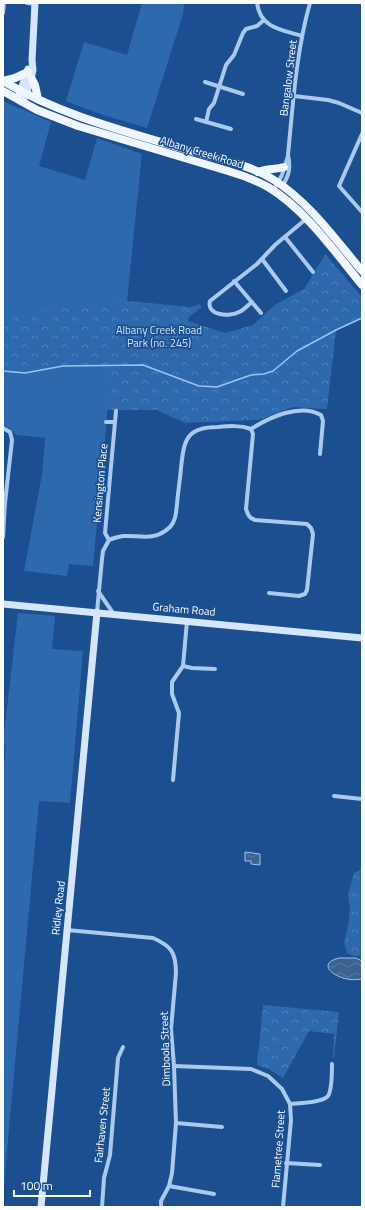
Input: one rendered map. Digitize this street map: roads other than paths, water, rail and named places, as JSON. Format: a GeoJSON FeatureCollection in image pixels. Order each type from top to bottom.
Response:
{"type":"FeatureCollection","features":[{"type":"Feature","properties":{"kind":"main road"},"geometry":{"type":"LineString","coordinates":[[3,81],[30,75],[35,85],[38,99]]}},
{"type":"Feature","properties":{"kind":"main road","name":"Albany Creek Road"},"geometry":{"type":"LineString","coordinates":[[3,81],[60,109],[102,124],[258,172],[280,184],[305,204],[362,271]]}},
{"type":"Feature","properties":{"kind":"main road","name":"Albany Creek Road"},"geometry":{"type":"LineString","coordinates":[[3,91],[20,101],[74,125],[232,172],[261,183],[276,192],[306,219],[362,285]]}},
{"type":"Feature","properties":{"kind":"main road"},"geometry":{"type":"LineString","coordinates":[[258,172],[266,169],[277,169],[284,167]]}},
{"type":"Feature","properties":{"kind":"street"},"geometry":{"type":"LineString","coordinates":[[3,12],[4,3]]}},
{"type":"Feature","properties":{"kind":"street"},"geometry":{"type":"LineString","coordinates":[[20,101],[30,75],[32,60],[35,4],[27,3]]}},
{"type":"Feature","properties":{"kind":"street"},"geometry":{"type":"LineString","coordinates":[[257,3],[258,10],[264,20],[270,25],[277,29],[302,36]]}},
{"type":"Feature","properties":{"kind":"street","name":"Bangalow Street"},"geometry":{"type":"LineString","coordinates":[[280,184],[288,155],[302,36],[310,3]]}},
{"type":"Feature","properties":{"kind":"street"},"geometry":{"type":"LineString","coordinates":[[206,122],[226,66],[234,55],[243,33],[246,29],[257,26],[264,20]]}},
{"type":"Feature","properties":{"kind":"street"},"geometry":{"type":"LineString","coordinates":[[205,82],[242,94]]}},
{"type":"Feature","properties":{"kind":"street"},"geometry":{"type":"LineString","coordinates":[[294,96],[328,100],[362,113]]}},
{"type":"Feature","properties":{"kind":"street"},"geometry":{"type":"LineString","coordinates":[[196,119],[231,129]]}},
{"type":"Feature","properties":{"kind":"street"},"geometry":{"type":"LineString","coordinates":[[362,134],[339,186],[362,212]]}},
{"type":"Feature","properties":{"kind":"street","name":"Bangalow Street"},"geometry":{"type":"LineString","coordinates":[[276,192],[289,172],[290,165],[288,155]]}},
{"type":"Feature","properties":{"kind":"street"},"geometry":{"type":"LineString","coordinates":[[252,302],[239,312],[221,315],[214,312],[210,308],[209,304],[210,301],[262,259],[275,245],[306,219]]}},
{"type":"Feature","properties":{"kind":"street"},"geometry":{"type":"LineString","coordinates":[[285,237],[313,272]]}},
{"type":"Feature","properties":{"kind":"street"},"geometry":{"type":"LineString","coordinates":[[262,259],[286,291]]}},
{"type":"Feature","properties":{"kind":"street"},"geometry":{"type":"LineString","coordinates":[[234,282],[261,313]]}},
{"type":"Feature","properties":{"kind":"street"},"geometry":{"type":"LineString","coordinates":[[251,429],[259,424],[296,410],[316,413],[321,415],[323,421],[320,454]]}},
{"type":"Feature","properties":{"kind":"street","name":"Kensington Place"},"geometry":{"type":"LineString","coordinates":[[97,612],[103,551],[108,540],[105,533],[116,411]]}},
{"type":"Feature","properties":{"kind":"street"},"geometry":{"type":"LineString","coordinates":[[106,422],[115,422]]}},
{"type":"Feature","properties":{"kind":"street"},"geometry":{"type":"LineString","coordinates":[[108,540],[124,536],[145,538],[160,534],[171,526],[176,516],[183,448],[189,436],[206,427],[244,426],[251,429],[253,434],[246,509],[248,515],[255,520],[307,524],[311,528],[313,534],[307,590],[305,594],[299,596],[269,593]]}},
{"type":"Feature","properties":{"kind":"street"},"geometry":{"type":"LineString","coordinates":[[3,428],[10,432],[12,440],[3,537]]}},
{"type":"Feature","properties":{"kind":"street"},"geometry":{"type":"LineString","coordinates":[[98,591],[113,614]]}},
{"type":"Feature","properties":{"kind":"street","name":"Graham Road"},"geometry":{"type":"LineString","coordinates":[[3,604],[187,620],[362,638]]}},
{"type":"Feature","properties":{"kind":"street","name":"Ridley Road"},"geometry":{"type":"LineString","coordinates":[[41,1207],[97,612]]}},
{"type":"Feature","properties":{"kind":"street"},"geometry":{"type":"LineString","coordinates":[[173,780],[179,713],[172,694],[172,682],[183,666],[187,620]]}},
{"type":"Feature","properties":{"kind":"street"},"geometry":{"type":"LineString","coordinates":[[183,666],[215,669]]}},
{"type":"Feature","properties":{"kind":"street"},"geometry":{"type":"LineString","coordinates":[[334,796],[362,799]]}},
{"type":"Feature","properties":{"kind":"street","name":"Dimboola Street"},"geometry":{"type":"LineString","coordinates":[[67,930],[153,938],[169,947],[174,955],[176,965],[171,1028],[176,1123],[172,1173],[169,1186],[161,1201],[161,1207]]}},
{"type":"Feature","properties":{"kind":"street","name":"Fairhaven Street"},"geometry":{"type":"LineString","coordinates":[[102,1207],[104,1178],[110,1155],[118,1058],[123,1047]]}},
{"type":"Feature","properties":{"kind":"street"},"geometry":{"type":"LineString","coordinates":[[290,1104],[321,1100],[328,1096],[330,1090],[332,1064]]}},
{"type":"Feature","properties":{"kind":"street","name":"Flametree Street"},"geometry":{"type":"LineString","coordinates":[[174,1066],[251,1069],[268,1076],[282,1089],[290,1104],[291,1120],[283,1207]]}},
{"type":"Feature","properties":{"kind":"street"},"geometry":{"type":"LineString","coordinates":[[176,1123],[222,1127]]}},
{"type":"Feature","properties":{"kind":"street"},"geometry":{"type":"LineString","coordinates":[[286,1163],[320,1165]]}},
{"type":"Feature","properties":{"kind":"street"},"geometry":{"type":"LineString","coordinates":[[169,1186],[214,1194]]}},
{"type":"Feature","properties":{"kind":"water"},"geometry":{"type":"Polygon","coordinates":[[[245,852],[260,854],[260,865],[251,864],[251,861],[245,861],[245,852]]]}},
{"type":"Feature","properties":{"kind":"water"},"geometry":{"type":"Polygon","coordinates":[[[339,958],[356,958],[362,961],[362,979],[345,979],[334,974],[328,965],[333,960],[339,958]]]}},
{"type":"Feature","properties":{"kind":"waterway"},"geometry":{"type":"LineString","coordinates":[[3,371],[25,373],[63,366],[143,365],[199,386],[217,387],[251,375],[264,374],[273,371],[297,351],[362,318]]}},
{"type":"Feature","properties":{"kind":"park label","name":"Albany Creek Road Park (no. 245)"},"geometry":{"type":"Point","coordinates":[159,336]}}]}
